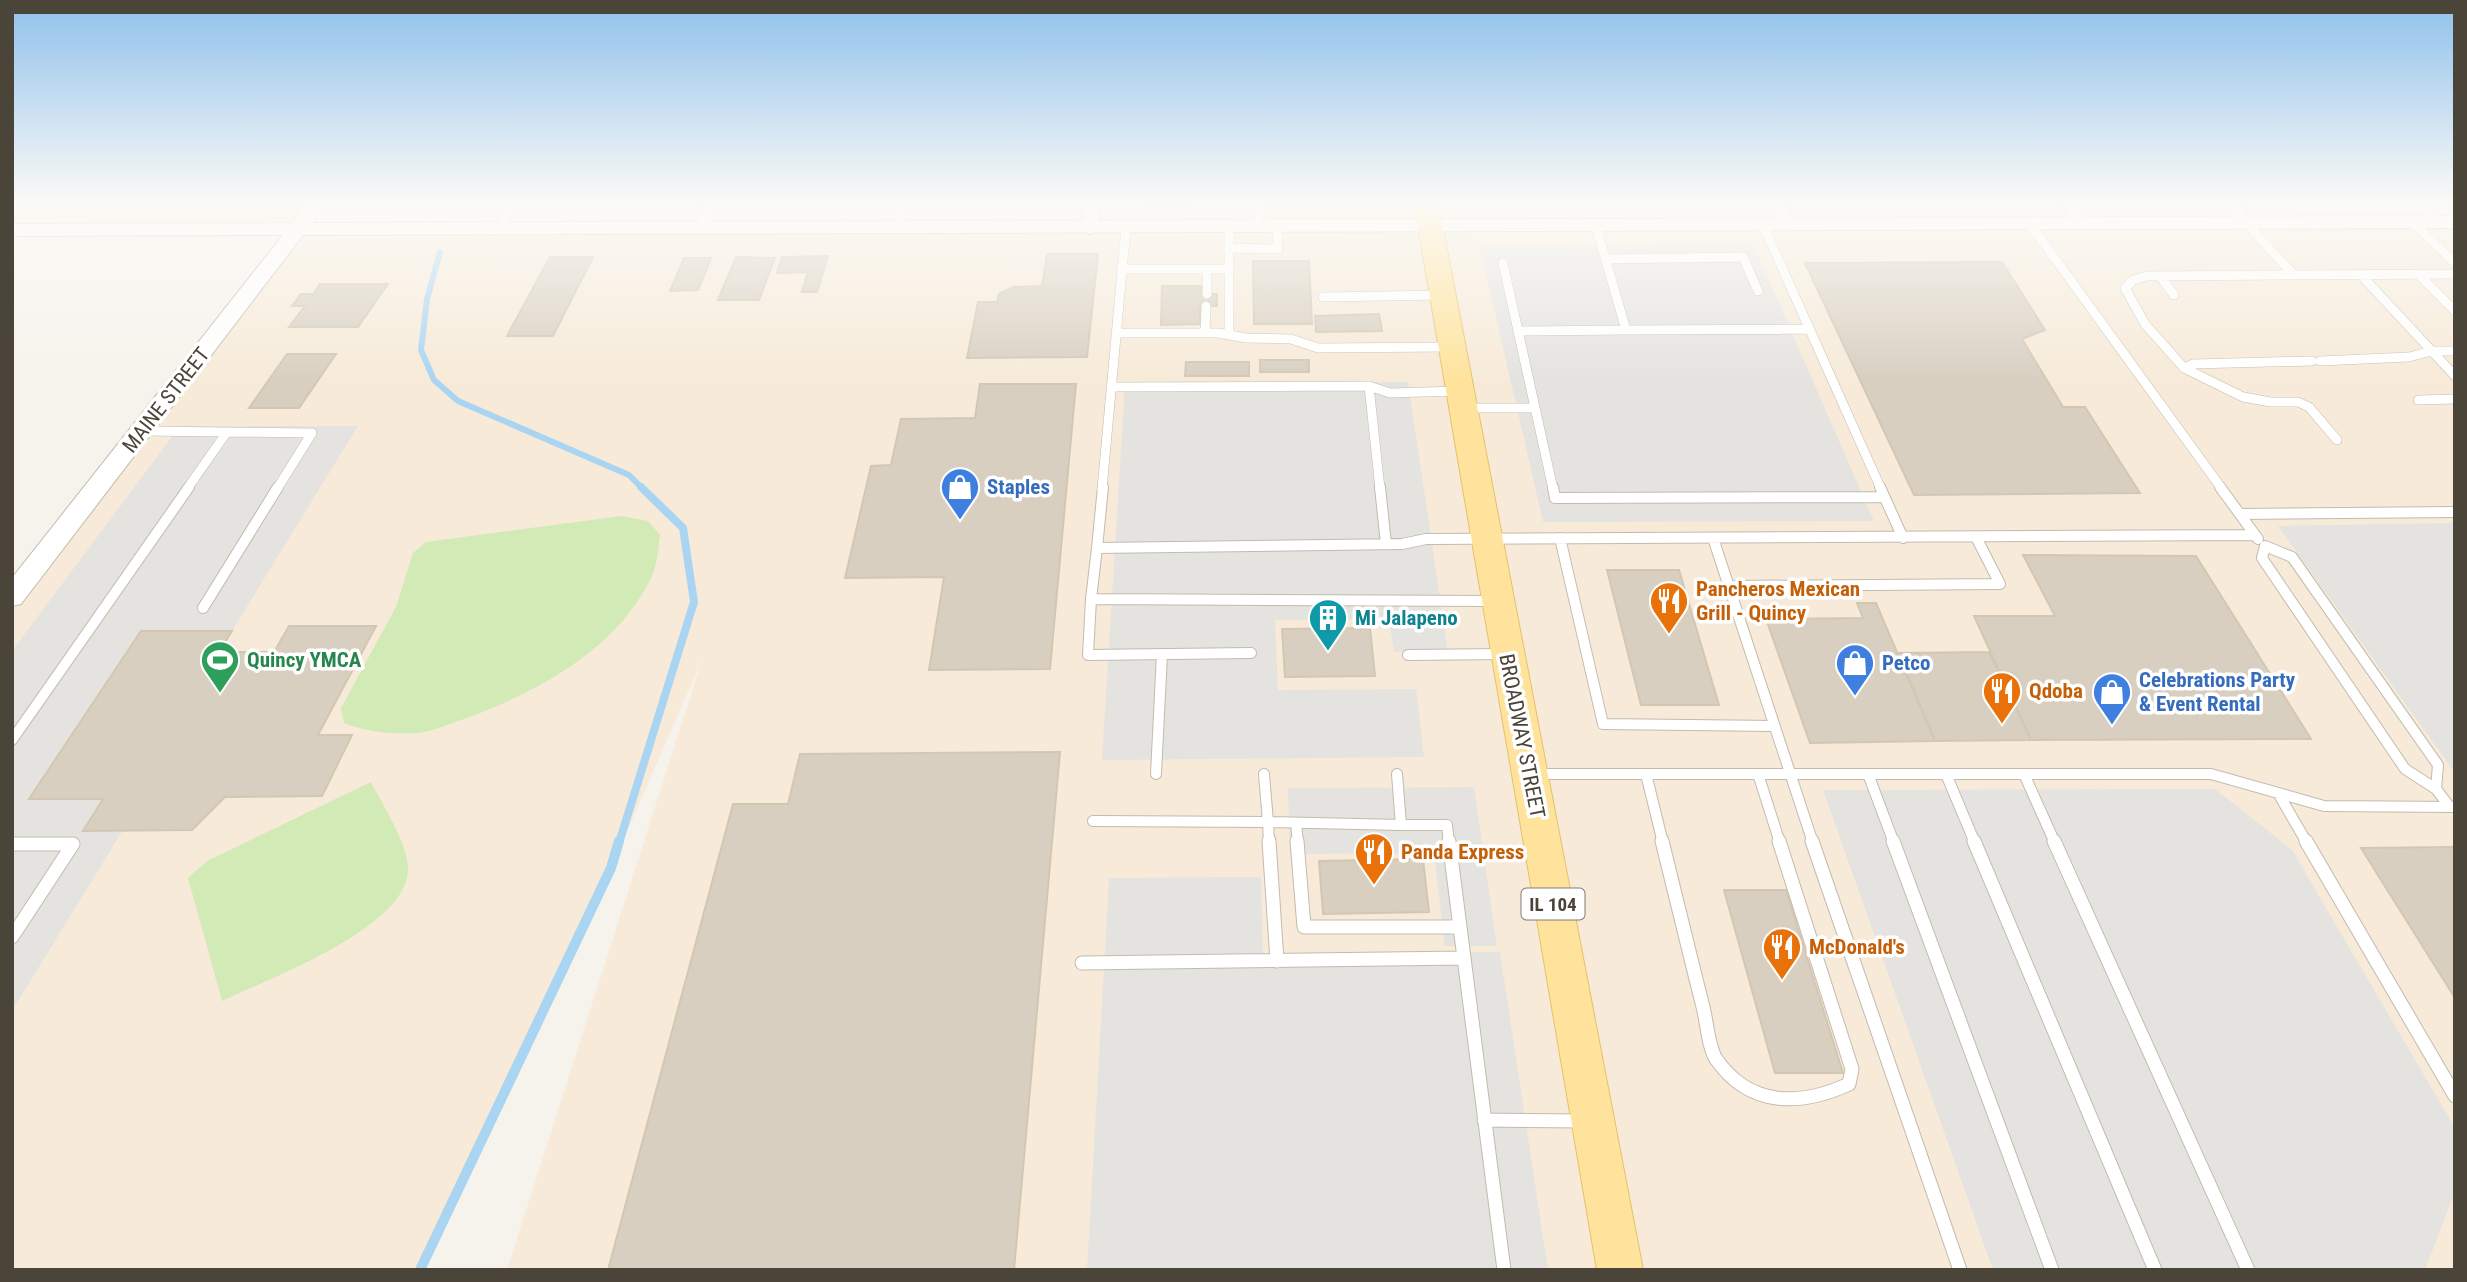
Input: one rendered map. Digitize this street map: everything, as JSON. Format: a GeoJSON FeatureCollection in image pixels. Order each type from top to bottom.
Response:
{"type":"FeatureCollection","features":[{"type":"Feature","properties":{"kind":"main road","name":"BROADWAY STREET"},"geometry":{"type":"LineString","coordinates":[[1436,263],[1620,1270]]}},
{"type":"Feature","properties":{"kind":"street","name":"MAINE STREET"},"geometry":{"type":"LineString","coordinates":[[12,597],[272,263]]}},
{"type":"Feature","properties":{"kind":"lane"},"geometry":{"type":"LineString","coordinates":[[1122,263],[1088,654],[1251,653]]}},
{"type":"Feature","properties":{"kind":"lane"},"geometry":{"type":"LineString","coordinates":[[1228,263],[1229,334]]}},
{"type":"Feature","properties":{"kind":"lane"},"geometry":{"type":"LineString","coordinates":[[1503,263],[1555,498],[1884,496]]}},
{"type":"Feature","properties":{"kind":"lane"},"geometry":{"type":"LineString","coordinates":[[1607,263],[1626,330]]}},
{"type":"Feature","properties":{"kind":"lane"},"geometry":{"type":"LineString","coordinates":[[1746,263],[1758,291]]}},
{"type":"Feature","properties":{"kind":"lane"},"geometry":{"type":"LineString","coordinates":[[1780,263],[1903,538]]}},
{"type":"Feature","properties":{"kind":"lane"},"geometry":{"type":"LineString","coordinates":[[2058,263],[2255,535],[2265,546],[2292,557],[2300,568],[2438,765],[2436,789]]}},
{"type":"Feature","properties":{"kind":"lane"},"geometry":{"type":"LineString","coordinates":[[2283,263],[2294,275]]}},
{"type":"Feature","properties":{"kind":"lane"},"geometry":{"type":"LineString","coordinates":[[1121,269],[1228,269]]}},
{"type":"Feature","properties":{"kind":"lane"},"geometry":{"type":"LineString","coordinates":[[1207,269],[1207,294]]}},
{"type":"Feature","properties":{"kind":"lane"},"geometry":{"type":"LineString","coordinates":[[2418,274],[2455,311]]}},
{"type":"Feature","properties":{"kind":"lane"},"geometry":{"type":"LineString","coordinates":[[2337,440],[2309,407],[2298,402],[2271,402],[2243,397],[2185,368],[2145,324],[2125,288],[2133,280],[2160,276],[2455,274]]}},
{"type":"Feature","properties":{"kind":"lane"},"geometry":{"type":"LineString","coordinates":[[2361,275],[2455,376]]}},
{"type":"Feature","properties":{"kind":"lane"},"geometry":{"type":"LineString","coordinates":[[2160,276],[2174,295]]}},
{"type":"Feature","properties":{"kind":"lane"},"geometry":{"type":"LineString","coordinates":[[1323,297],[1442,295]]}},
{"type":"Feature","properties":{"kind":"lane"},"geometry":{"type":"LineString","coordinates":[[1206,306],[1206,333]]}},
{"type":"Feature","properties":{"kind":"lane"},"geometry":{"type":"LineString","coordinates":[[1518,331],[1809,328]]}},
{"type":"Feature","properties":{"kind":"lane"},"geometry":{"type":"LineString","coordinates":[[1116,333],[1229,334],[1246,338],[1291,339],[1318,348],[1451,347]]}},
{"type":"Feature","properties":{"kind":"lane"},"geometry":{"type":"LineString","coordinates":[[2185,368],[2193,365],[2316,361],[2455,351]]}},
{"type":"Feature","properties":{"kind":"lane"},"geometry":{"type":"LineString","coordinates":[[1111,387],[1369,386],[1390,393],[1535,408]]}},
{"type":"Feature","properties":{"kind":"lane"},"geometry":{"type":"LineString","coordinates":[[1369,386],[1385,544]]}},
{"type":"Feature","properties":{"kind":"lane"},"geometry":{"type":"LineString","coordinates":[[2418,401],[2455,399]]}},
{"type":"Feature","properties":{"kind":"lane"},"geometry":{"type":"LineString","coordinates":[[142,431],[312,433],[203,608]]}},
{"type":"Feature","properties":{"kind":"lane"},"geometry":{"type":"LineString","coordinates":[[12,740],[227,432]]}},
{"type":"Feature","properties":{"kind":"lane"},"geometry":{"type":"LineString","coordinates":[[2240,514],[2455,512]]}},
{"type":"Feature","properties":{"kind":"lane"},"geometry":{"type":"LineString","coordinates":[[1097,548],[1385,544],[1426,539],[1485,538],[2255,535]]}},
{"type":"Feature","properties":{"kind":"lane"},"geometry":{"type":"LineString","coordinates":[[1728,586],[2000,584],[1976,537]]}},
{"type":"Feature","properties":{"kind":"lane"},"geometry":{"type":"LineString","coordinates":[[1560,538],[1603,724],[1773,726]]}},
{"type":"Feature","properties":{"kind":"lane"},"geometry":{"type":"LineString","coordinates":[[1713,538],[1789,774],[1960,1270]]}},
{"type":"Feature","properties":{"kind":"lane"},"geometry":{"type":"LineString","coordinates":[[2265,546],[2262,558],[2405,769],[2436,789],[2452,806]]}},
{"type":"Feature","properties":{"kind":"lane"},"geometry":{"type":"LineString","coordinates":[[1091,599],[1497,601]]}},
{"type":"Feature","properties":{"kind":"lane"},"geometry":{"type":"LineString","coordinates":[[1408,655],[1507,653]]}},
{"type":"Feature","properties":{"kind":"lane"},"geometry":{"type":"LineString","coordinates":[[1156,774],[1162,654]]}},
{"type":"Feature","properties":{"kind":"lane"},"geometry":{"type":"LineString","coordinates":[[1264,774],[1277,961]]}},
{"type":"Feature","properties":{"kind":"lane"},"geometry":{"type":"LineString","coordinates":[[1397,774],[1401,825]]}},
{"type":"Feature","properties":{"kind":"lane"},"geometry":{"type":"LineString","coordinates":[[1530,774],[2211,774],[2324,806],[2452,806]]}},
{"type":"Feature","properties":{"kind":"lane"},"geometry":{"type":"LineString","coordinates":[[1646,774],[1715,1057],[1734,1081],[1764,1096],[1794,1102],[1823,1098],[1849,1083],[1852,1069],[1758,774]]}},
{"type":"Feature","properties":{"kind":"lane"},"geometry":{"type":"LineString","coordinates":[[1868,774],[2052,1270]]}},
{"type":"Feature","properties":{"kind":"lane"},"geometry":{"type":"LineString","coordinates":[[1946,774],[2155,1270]]}},
{"type":"Feature","properties":{"kind":"lane"},"geometry":{"type":"LineString","coordinates":[[2024,774],[2248,1270]]}},
{"type":"Feature","properties":{"kind":"lane"},"geometry":{"type":"LineString","coordinates":[[2278,793],[2455,1096]]}},
{"type":"Feature","properties":{"kind":"lane"},"geometry":{"type":"LineString","coordinates":[[1093,821],[1447,825],[1504,1270]]}},
{"type":"Feature","properties":{"kind":"lane"},"geometry":{"type":"LineString","coordinates":[[1296,823],[1304,927],[1460,927]]}},
{"type":"Feature","properties":{"kind":"lane"},"geometry":{"type":"LineString","coordinates":[[12,844],[73,844],[12,937]]}},
{"type":"Feature","properties":{"kind":"lane"},"geometry":{"type":"LineString","coordinates":[[1082,962],[1464,958]]}},
{"type":"Feature","properties":{"kind":"lane"},"geometry":{"type":"LineString","coordinates":[[1484,1120],[1593,1121]]}},
{"type":"Feature","properties":{"kind":"shaded area"},"geometry":{"type":"Polygon","coordinates":[[[262,263],[2455,263],[2455,1270],[507,1270],[702,660],[611,868],[420,1270],[12,1270],[12,584],[262,263]]]}},
{"type":"Feature","properties":{"kind":"shaded area"},"geometry":{"type":"Polygon","coordinates":[[[1484,263],[1761,263],[1874,521],[1543,522],[1484,263]]]}},
{"type":"Feature","properties":{"kind":"shaded area"},"geometry":{"type":"Polygon","coordinates":[[[1408,382],[1448,652],[1394,652],[1389,619],[1275,620],[1278,690],[1416,689],[1424,757],[1102,760],[1125,384],[1408,382]]]}},
{"type":"Feature","properties":{"kind":"shaded area"},"geometry":{"type":"Polygon","coordinates":[[[180,426],[358,426],[232,631],[141,631],[29,799],[103,799],[123,830],[12,1011],[12,651],[180,426]]]}},
{"type":"Feature","properties":{"kind":"shaded area"},"geometry":{"type":"Polygon","coordinates":[[[2455,523],[2455,773],[2278,526],[2455,523]]]}},
{"type":"Feature","properties":{"kind":"shaded area"},"geometry":{"type":"Polygon","coordinates":[[[1474,787],[1497,946],[1445,946],[1434,853],[1290,854],[1288,788],[1474,787]]]}},
{"type":"Feature","properties":{"kind":"shaded area"},"geometry":{"type":"Polygon","coordinates":[[[2215,789],[2292,850],[2455,1128],[2455,1191],[2425,1270],[1993,1270],[1823,790],[2215,789]]]}},
{"type":"Feature","properties":{"kind":"shaded area"},"geometry":{"type":"Polygon","coordinates":[[[1261,877],[1263,954],[1500,952],[1548,1270],[1087,1270],[1109,878],[1261,877]]]}},
{"type":"Feature","properties":{"kind":"green space"},"geometry":{"type":"Polygon","coordinates":[[[622,516],[648,521],[660,535],[654,571],[634,607],[615,629],[570,667],[491,709],[429,731],[390,733],[344,723],[341,708],[396,607],[413,553],[426,542],[622,516]]]}},
{"type":"Feature","properties":{"kind":"green space"},"geometry":{"type":"Polygon","coordinates":[[[371,782],[404,849],[408,870],[402,891],[385,912],[332,949],[222,1001],[188,878],[207,861],[371,782]]]}},
{"type":"Feature","properties":{"kind":"building"},"geometry":{"type":"Polygon","coordinates":[[[547,263],[590,263],[553,336],[507,336],[547,263]]]}},
{"type":"Feature","properties":{"kind":"building"},"geometry":{"type":"Polygon","coordinates":[[[682,263],[709,263],[698,290],[670,291],[682,263]]]}},
{"type":"Feature","properties":{"kind":"building"},"geometry":{"type":"Polygon","coordinates":[[[734,263],[773,263],[759,300],[718,300],[734,263]]]}},
{"type":"Feature","properties":{"kind":"building"},"geometry":{"type":"Polygon","coordinates":[[[780,263],[826,263],[817,292],[802,292],[808,272],[777,273],[780,263]]]}},
{"type":"Feature","properties":{"kind":"building"},"geometry":{"type":"Polygon","coordinates":[[[1046,263],[1097,263],[1087,357],[967,358],[978,302],[997,302],[999,294],[1013,287],[1042,286],[1046,263]]]}},
{"type":"Feature","properties":{"kind":"building"},"geometry":{"type":"Polygon","coordinates":[[[1253,263],[1309,263],[1312,324],[1254,324],[1253,263]]]}},
{"type":"Feature","properties":{"kind":"building"},"geometry":{"type":"Polygon","coordinates":[[[1805,263],[2003,263],[2045,330],[2022,339],[2063,407],[2085,407],[2140,493],[1914,495],[1805,263]]]}},
{"type":"Feature","properties":{"kind":"building"},"geometry":{"type":"Polygon","coordinates":[[[320,284],[388,284],[358,327],[289,327],[305,306],[292,306],[301,294],[313,294],[320,284]]]}},
{"type":"Feature","properties":{"kind":"building"},"geometry":{"type":"Polygon","coordinates":[[[1162,286],[1202,286],[1202,294],[1217,294],[1217,306],[1200,306],[1200,324],[1161,325],[1162,286]]]}},
{"type":"Feature","properties":{"kind":"building"},"geometry":{"type":"Polygon","coordinates":[[[1379,314],[1382,331],[1316,332],[1315,316],[1379,314]]]}},
{"type":"Feature","properties":{"kind":"building"},"geometry":{"type":"Polygon","coordinates":[[[287,354],[336,354],[299,408],[249,408],[287,354]]]}},
{"type":"Feature","properties":{"kind":"building"},"geometry":{"type":"Polygon","coordinates":[[[1260,360],[1309,360],[1309,372],[1260,372],[1260,360]]]}},
{"type":"Feature","properties":{"kind":"building"},"geometry":{"type":"Polygon","coordinates":[[[1186,362],[1249,362],[1249,376],[1185,376],[1186,362]]]}},
{"type":"Feature","properties":{"kind":"building","name":"Staples"},"geometry":{"type":"Polygon","coordinates":[[[980,384],[1076,384],[1050,669],[929,670],[944,577],[845,578],[871,466],[891,465],[901,419],[975,418],[980,384]]]}},
{"type":"Feature","properties":{"kind":"building"},"geometry":{"type":"Polygon","coordinates":[[[2023,555],[2196,556],[2311,739],[2031,740],[1974,616],[2055,616],[2023,555]]]}},
{"type":"Feature","properties":{"kind":"building"},"geometry":{"type":"Polygon","coordinates":[[[1607,570],[1679,570],[1719,705],[1641,705],[1607,570]]]}},
{"type":"Feature","properties":{"kind":"building","name":"Petco"},"geometry":{"type":"Polygon","coordinates":[[[1857,603],[1876,603],[1935,741],[1810,743],[1766,619],[1863,618],[1857,603]]]}},
{"type":"Feature","properties":{"kind":"building","name":"Quincy YMCA"},"geometry":{"type":"Polygon","coordinates":[[[289,626],[376,626],[318,735],[352,735],[322,796],[225,797],[192,830],[83,831],[103,799],[29,799],[141,631],[232,631],[219,652],[274,652],[289,626]]]}},
{"type":"Feature","properties":{"kind":"building","name":"Mi Jalapeno"},"geometry":{"type":"Polygon","coordinates":[[[1370,628],[1375,676],[1285,677],[1282,629],[1370,628]]]}},
{"type":"Feature","properties":{"kind":"building"},"geometry":{"type":"Polygon","coordinates":[[[1989,652],[2031,740],[1935,741],[1898,653],[1989,652]]]}},
{"type":"Feature","properties":{"kind":"building"},"geometry":{"type":"Polygon","coordinates":[[[1060,752],[1014,1270],[608,1270],[733,804],[788,804],[800,754],[1060,752]]]}},
{"type":"Feature","properties":{"kind":"building"},"geometry":{"type":"Polygon","coordinates":[[[2455,847],[2455,998],[2361,848],[2455,847]]]}},
{"type":"Feature","properties":{"kind":"building","name":"Panda Express"},"geometry":{"type":"Polygon","coordinates":[[[1423,859],[1429,912],[1323,914],[1319,861],[1423,859]]]}},
{"type":"Feature","properties":{"kind":"building","name":"McDonald's"},"geometry":{"type":"Polygon","coordinates":[[[1724,890],[1786,890],[1843,1073],[1775,1073],[1724,890]]]}},
{"type":"Feature","properties":{"kind":"waterway"},"geometry":{"type":"LineString","coordinates":[[437,263],[427,299],[421,350],[434,380],[458,401],[629,475],[641,487]]}},
{"type":"Feature","properties":{"kind":"waterway"},"geometry":{"type":"LineString","coordinates":[[619,843],[694,602],[683,528],[641,487]]}},
{"type":"Feature","properties":{"kind":"waterway"},"geometry":{"type":"LineString","coordinates":[[420,1270],[611,868],[619,841]]}},
{"type":"Feature","properties":{"kind":"place","name":"Staples"},"geometry":{"type":"Point","coordinates":[960,521]}},
{"type":"Feature","properties":{"kind":"place","name":"Pancheros Mexican Grill - Quincy"},"geometry":{"type":"Point","coordinates":[1669,635]}},
{"type":"Feature","properties":{"kind":"place","name":"Mi Jalapeno"},"geometry":{"type":"Point","coordinates":[1328,652]}},
{"type":"Feature","properties":{"kind":"place","name":"Quincy YMCA"},"geometry":{"type":"Point","coordinates":[220,694]}},
{"type":"Feature","properties":{"kind":"place","name":"Petco"},"geometry":{"type":"Point","coordinates":[1855,697]}},
{"type":"Feature","properties":{"kind":"place","name":"Qdoba"},"geometry":{"type":"Point","coordinates":[2002,725]}},
{"type":"Feature","properties":{"kind":"place","name":"Celebrations Party & Event Rental"},"geometry":{"type":"Point","coordinates":[2112,726]}},
{"type":"Feature","properties":{"kind":"place","name":"Panda Express"},"geometry":{"type":"Point","coordinates":[1374,886]}},
{"type":"Feature","properties":{"kind":"place","name":"McDonald's"},"geometry":{"type":"Point","coordinates":[1782,981]}}]}
